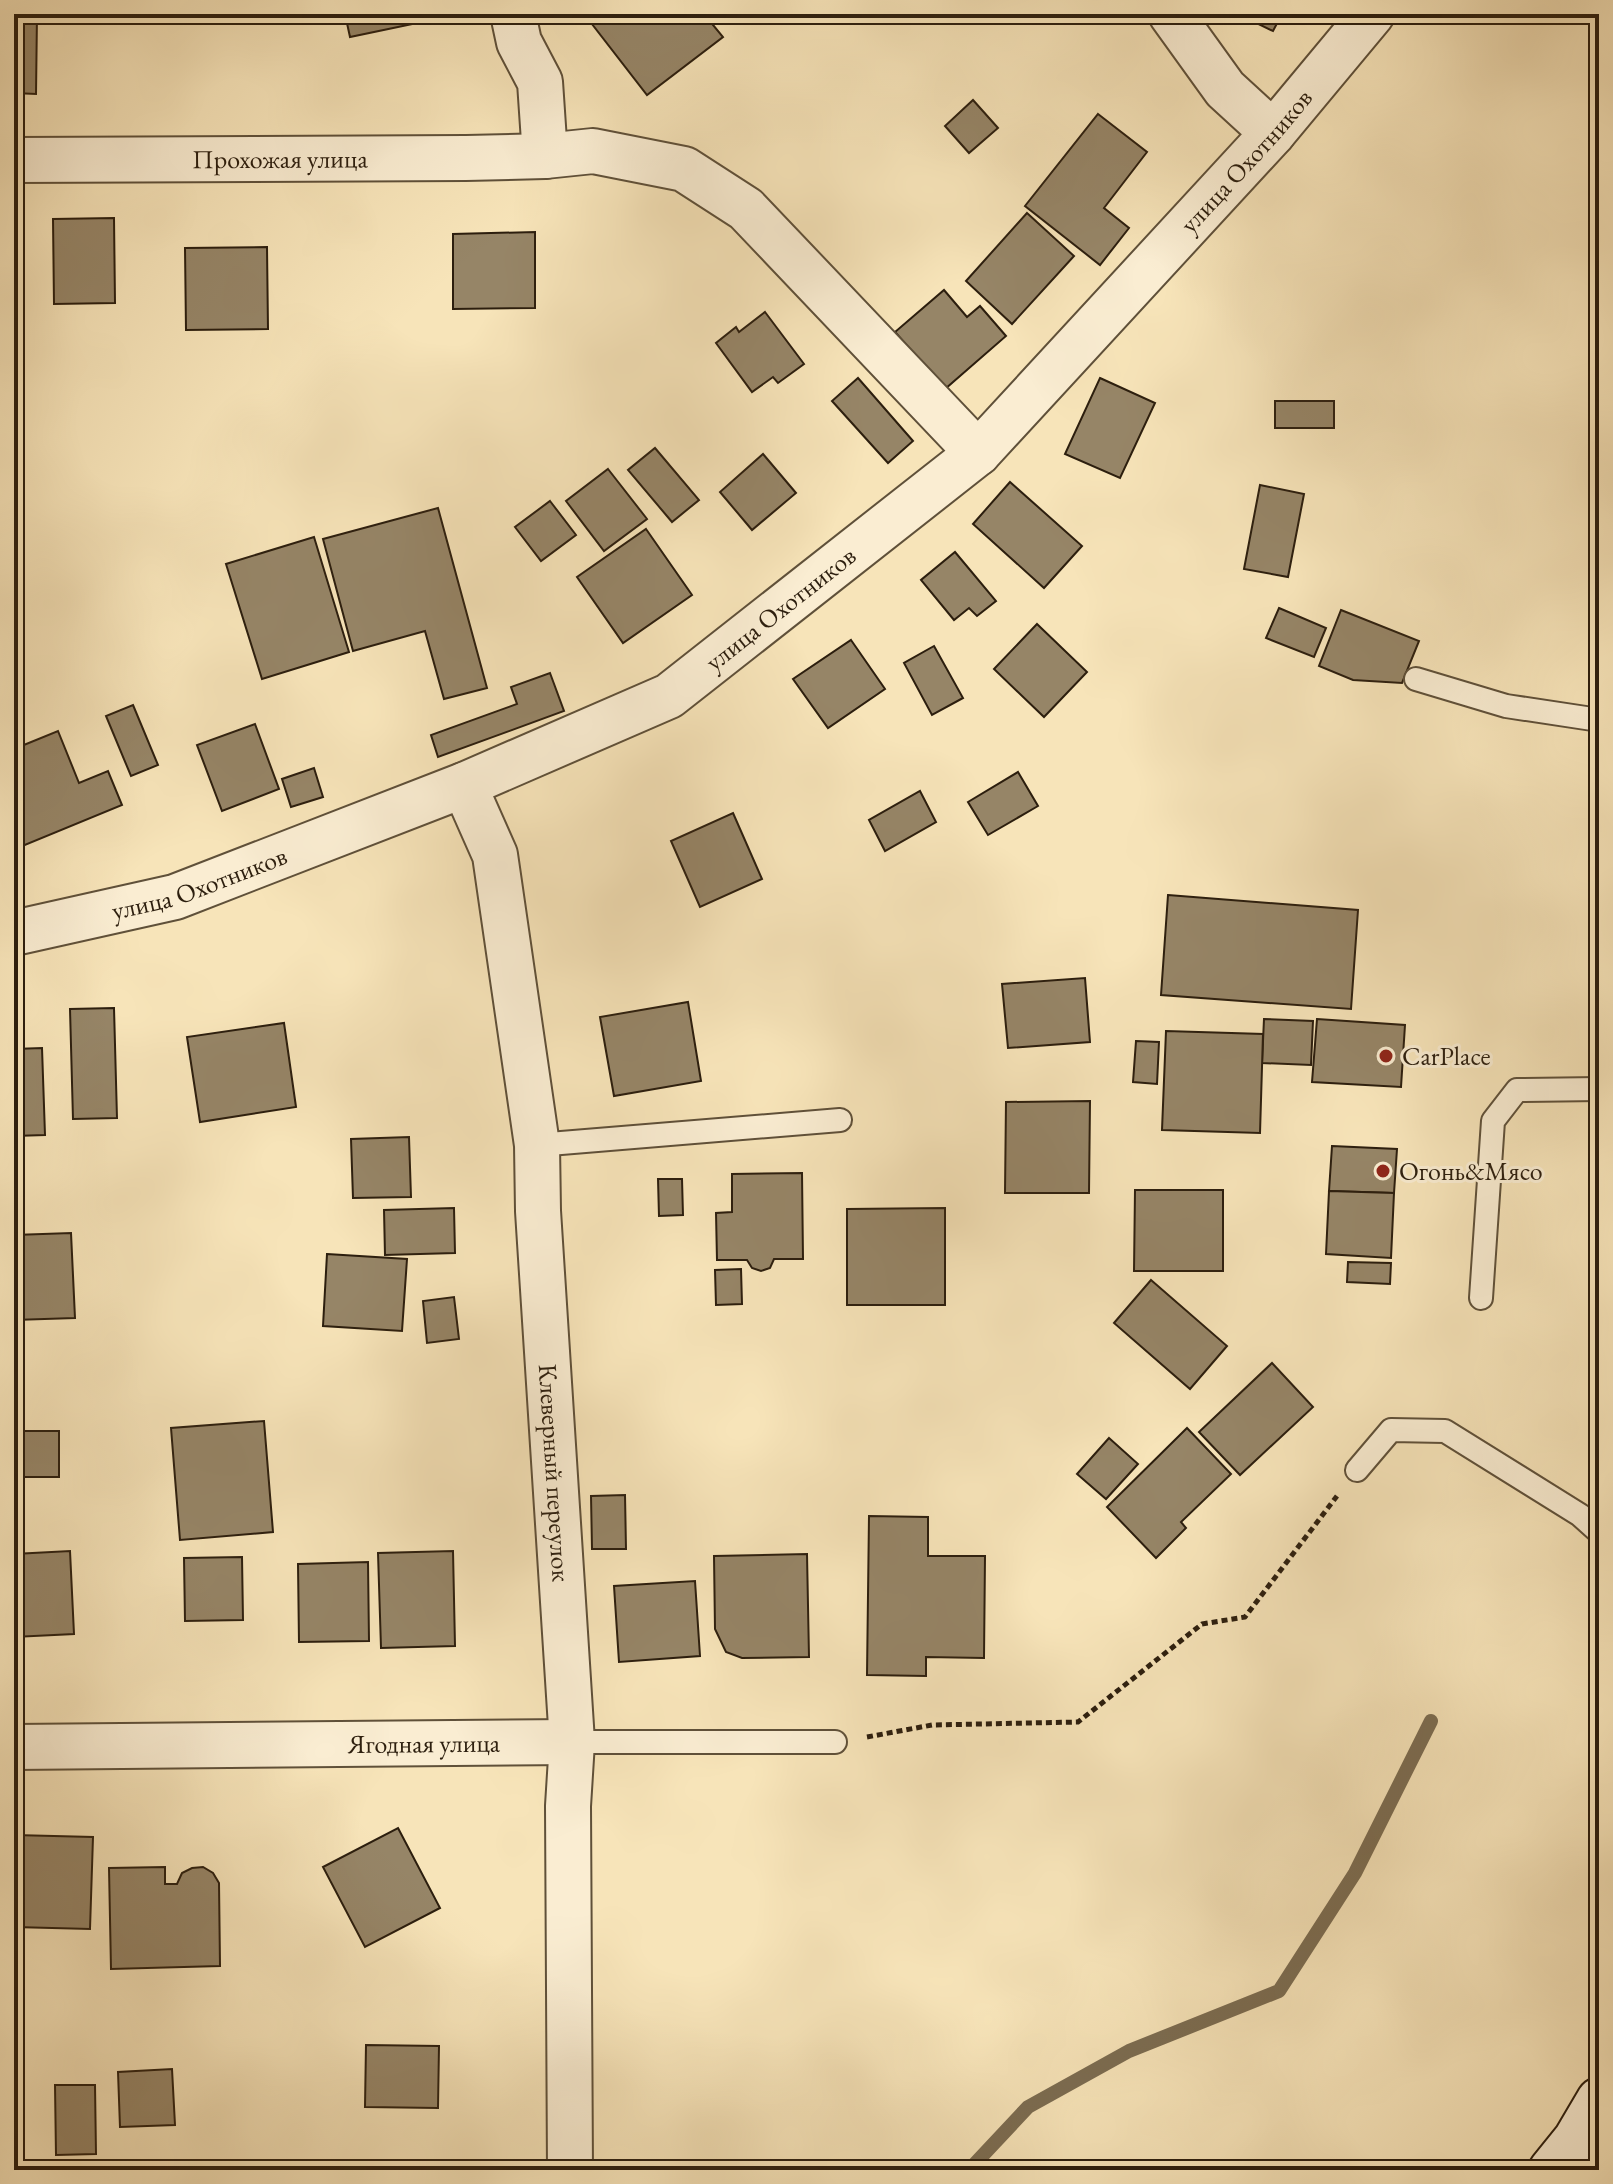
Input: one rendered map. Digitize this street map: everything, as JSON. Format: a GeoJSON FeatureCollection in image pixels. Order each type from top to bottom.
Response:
{"type":"FeatureCollection","features":[{"type":"Feature","properties":{"kind":"street"},"geometry":{"type":"LineString","coordinates":[[513,14],[519,42],[540,82],[545,156]]}},
{"type":"Feature","properties":{"kind":"street"},"geometry":{"type":"LineString","coordinates":[[1171,14],[1225,89],[1273,133]]}},
{"type":"Feature","properties":{"kind":"street","name":"улица Охотников"},"geometry":{"type":"LineString","coordinates":[[14,933],[175,897],[464,785],[669,696],[978,453],[1273,133],[1372,14]]}},
{"type":"Feature","properties":{"kind":"street","name":"Прохожая улица"},"geometry":{"type":"LineString","coordinates":[[14,160],[545,156],[593,151],[684,169],[746,209],[978,453]]}},
{"type":"Feature","properties":{"kind":"street","name":"Клеверный переулок"},"geometry":{"type":"LineString","coordinates":[[464,785],[495,855],[537,1145],[538,1211],[572,1742],[568,1806],[570,2170]]}},
{"type":"Feature","properties":{"kind":"street","name":"Ягодная улица"},"geometry":{"type":"LineString","coordinates":[[14,1747],[572,1742]]}},
{"type":"Feature","properties":{"kind":"street"},"geometry":{"type":"LineString","coordinates":[[1563,2154],[1599,2100]]}},
{"type":"Feature","properties":{"kind":"lane"},"geometry":{"type":"LineString","coordinates":[[1416,679],[1506,706],[1599,720]]}},
{"type":"Feature","properties":{"kind":"lane"},"geometry":{"type":"LineString","coordinates":[[1481,1298],[1493,1121],[1517,1090],[1599,1089]]}},
{"type":"Feature","properties":{"kind":"lane"},"geometry":{"type":"LineString","coordinates":[[537,1145],[840,1120]]}},
{"type":"Feature","properties":{"kind":"lane"},"geometry":{"type":"LineString","coordinates":[[1357,1470],[1391,1430],[1445,1431],[1580,1515],[1599,1532]]}},
{"type":"Feature","properties":{"kind":"lane","name":"Ягодная улица"},"geometry":{"type":"LineString","coordinates":[[572,1742],[835,1742]]}},
{"type":"Feature","properties":{"kind":"path"},"geometry":{"type":"LineString","coordinates":[[835,1742],[932,1725],[1078,1722],[1202,1624],[1245,1617],[1357,1470]]}},
{"type":"Feature","properties":{"kind":"building"},"geometry":{"type":"Polygon","coordinates":[[[14,14],[37,14],[36,94],[14,93],[14,14]]]}},
{"type":"Feature","properties":{"kind":"building"},"geometry":{"type":"Polygon","coordinates":[[[345,14],[420,14],[422,22],[350,37],[345,14]]]}},
{"type":"Feature","properties":{"kind":"building"},"geometry":{"type":"Polygon","coordinates":[[[704,14],[723,37],[647,95],[585,15],[704,14]]]}},
{"type":"Feature","properties":{"kind":"building"},"geometry":{"type":"Polygon","coordinates":[[[1238,14],[1282,14],[1273,31],[1238,14]]]}},
{"type":"Feature","properties":{"kind":"building"},"geometry":{"type":"Polygon","coordinates":[[[973,100],[998,128],[969,153],[945,126],[973,100]]]}},
{"type":"Feature","properties":{"kind":"building"},"geometry":{"type":"Polygon","coordinates":[[[1098,114],[1147,152],[1104,208],[1129,228],[1100,265],[1025,206],[1098,114]]]}},
{"type":"Feature","properties":{"kind":"building"},"geometry":{"type":"Polygon","coordinates":[[[1027,213],[1074,256],[1012,324],[966,281],[1027,213]]]}},
{"type":"Feature","properties":{"kind":"building"},"geometry":{"type":"Polygon","coordinates":[[[114,218],[115,303],[54,304],[53,219],[114,218]]]}},
{"type":"Feature","properties":{"kind":"building"},"geometry":{"type":"Polygon","coordinates":[[[535,232],[535,308],[453,309],[453,234],[535,232]]]}},
{"type":"Feature","properties":{"kind":"building"},"geometry":{"type":"Polygon","coordinates":[[[267,247],[268,329],[186,330],[185,248],[267,247]]]}},
{"type":"Feature","properties":{"kind":"building"},"geometry":{"type":"Polygon","coordinates":[[[944,290],[967,317],[980,306],[1006,336],[945,389],[895,332],[944,290]]]}},
{"type":"Feature","properties":{"kind":"building"},"geometry":{"type":"Polygon","coordinates":[[[765,312],[804,364],[778,383],[773,377],[752,392],[716,343],[736,327],[739,332],[765,312]]]}},
{"type":"Feature","properties":{"kind":"building"},"geometry":{"type":"Polygon","coordinates":[[[858,378],[913,441],[888,463],[832,401],[858,378]]]}},
{"type":"Feature","properties":{"kind":"building"},"geometry":{"type":"Polygon","coordinates":[[[1100,378],[1155,403],[1120,478],[1065,454],[1100,378]]]}},
{"type":"Feature","properties":{"kind":"building"},"geometry":{"type":"Polygon","coordinates":[[[1275,401],[1334,401],[1334,428],[1275,428],[1275,401]]]}},
{"type":"Feature","properties":{"kind":"building"},"geometry":{"type":"Polygon","coordinates":[[[655,448],[699,500],[672,522],[628,470],[655,448]]]}},
{"type":"Feature","properties":{"kind":"building"},"geometry":{"type":"Polygon","coordinates":[[[763,454],[796,493],[752,530],[720,492],[763,454]]]}},
{"type":"Feature","properties":{"kind":"building"},"geometry":{"type":"Polygon","coordinates":[[[608,469],[647,519],[604,551],[566,501],[608,469]]]}},
{"type":"Feature","properties":{"kind":"building"},"geometry":{"type":"Polygon","coordinates":[[[1010,482],[1082,546],[1044,588],[973,524],[1010,482]]]}},
{"type":"Feature","properties":{"kind":"building"},"geometry":{"type":"Polygon","coordinates":[[[1260,485],[1304,494],[1288,577],[1244,569],[1260,485]]]}},
{"type":"Feature","properties":{"kind":"building"},"geometry":{"type":"Polygon","coordinates":[[[550,501],[576,535],[541,561],[515,527],[550,501]]]}},
{"type":"Feature","properties":{"kind":"building"},"geometry":{"type":"Polygon","coordinates":[[[438,508],[487,688],[444,699],[425,631],[353,651],[323,539],[438,508]]]}},
{"type":"Feature","properties":{"kind":"building"},"geometry":{"type":"Polygon","coordinates":[[[646,529],[692,595],[623,643],[577,577],[646,529]]]}},
{"type":"Feature","properties":{"kind":"building"},"geometry":{"type":"Polygon","coordinates":[[[314,537],[349,652],[262,679],[226,564],[314,537]]]}},
{"type":"Feature","properties":{"kind":"building"},"geometry":{"type":"Polygon","coordinates":[[[955,552],[996,601],[977,616],[969,608],[954,620],[921,580],[955,552]]]}},
{"type":"Feature","properties":{"kind":"building"},"geometry":{"type":"Polygon","coordinates":[[[1279,608],[1326,628],[1314,657],[1266,638],[1279,608]]]}},
{"type":"Feature","properties":{"kind":"building"},"geometry":{"type":"Polygon","coordinates":[[[1341,610],[1419,641],[1402,683],[1353,680],[1319,666],[1341,610]]]}},
{"type":"Feature","properties":{"kind":"building"},"geometry":{"type":"Polygon","coordinates":[[[1037,624],[1087,672],[1044,717],[994,669],[1037,624]]]}},
{"type":"Feature","properties":{"kind":"building"},"geometry":{"type":"Polygon","coordinates":[[[851,640],[885,689],[828,728],[793,679],[851,640]]]}},
{"type":"Feature","properties":{"kind":"building"},"geometry":{"type":"Polygon","coordinates":[[[934,646],[963,698],[932,715],[904,663],[934,646]]]}},
{"type":"Feature","properties":{"kind":"building"},"geometry":{"type":"Polygon","coordinates":[[[550,673],[564,711],[438,757],[431,735],[517,704],[511,687],[550,673]]]}},
{"type":"Feature","properties":{"kind":"building"},"geometry":{"type":"Polygon","coordinates":[[[133,705],[158,765],[131,776],[106,716],[133,705]]]}},
{"type":"Feature","properties":{"kind":"building"},"geometry":{"type":"Polygon","coordinates":[[[255,724],[279,789],[222,811],[197,745],[255,724]]]}},
{"type":"Feature","properties":{"kind":"building"},"geometry":{"type":"Polygon","coordinates":[[[58,731],[79,783],[108,771],[122,805],[20,847],[14,833],[14,749],[58,731]]]}},
{"type":"Feature","properties":{"kind":"building"},"geometry":{"type":"Polygon","coordinates":[[[314,768],[323,797],[291,807],[282,779],[314,768]]]}},
{"type":"Feature","properties":{"kind":"building"},"geometry":{"type":"Polygon","coordinates":[[[1018,772],[1038,806],[988,835],[968,802],[1018,772]]]}},
{"type":"Feature","properties":{"kind":"building"},"geometry":{"type":"Polygon","coordinates":[[[920,791],[936,822],[885,851],[869,820],[920,791]]]}},
{"type":"Feature","properties":{"kind":"building"},"geometry":{"type":"Polygon","coordinates":[[[733,813],[762,879],[700,907],[671,841],[733,813]]]}},
{"type":"Feature","properties":{"kind":"building"},"geometry":{"type":"Polygon","coordinates":[[[1168,895],[1358,910],[1351,1009],[1161,995],[1168,895]]]}},
{"type":"Feature","properties":{"kind":"building"},"geometry":{"type":"Polygon","coordinates":[[[1085,978],[1090,1042],[1008,1048],[1002,984],[1085,978]]]}},
{"type":"Feature","properties":{"kind":"building"},"geometry":{"type":"Polygon","coordinates":[[[688,1002],[701,1081],[614,1096],[600,1017],[688,1002]]]}},
{"type":"Feature","properties":{"kind":"building"},"geometry":{"type":"Polygon","coordinates":[[[114,1008],[117,1118],[73,1119],[70,1009],[114,1008]]]}},
{"type":"Feature","properties":{"kind":"building"},"geometry":{"type":"Polygon","coordinates":[[[1264,1019],[1313,1021],[1311,1065],[1262,1063],[1264,1019]]]}},
{"type":"Feature","properties":{"kind":"building"},"geometry":{"type":"Polygon","coordinates":[[[1317,1019],[1405,1025],[1401,1087],[1312,1082],[1317,1019]]]}},
{"type":"Feature","properties":{"kind":"building"},"geometry":{"type":"Polygon","coordinates":[[[284,1023],[296,1107],[200,1122],[187,1037],[284,1023]]]}},
{"type":"Feature","properties":{"kind":"building"},"geometry":{"type":"Polygon","coordinates":[[[1166,1031],[1263,1034],[1260,1133],[1162,1130],[1166,1031]]]}},
{"type":"Feature","properties":{"kind":"building"},"geometry":{"type":"Polygon","coordinates":[[[1136,1041],[1159,1042],[1157,1084],[1133,1082],[1136,1041]]]}},
{"type":"Feature","properties":{"kind":"building"},"geometry":{"type":"Polygon","coordinates":[[[42,1048],[45,1135],[14,1136],[14,1049],[42,1048]]]}},
{"type":"Feature","properties":{"kind":"building"},"geometry":{"type":"Polygon","coordinates":[[[1090,1101],[1089,1193],[1005,1193],[1006,1102],[1090,1101]]]}},
{"type":"Feature","properties":{"kind":"building"},"geometry":{"type":"Polygon","coordinates":[[[409,1137],[411,1197],[353,1198],[351,1139],[409,1137]]]}},
{"type":"Feature","properties":{"kind":"building"},"geometry":{"type":"Polygon","coordinates":[[[1332,1146],[1397,1149],[1394,1193],[1329,1191],[1332,1146]]]}},
{"type":"Feature","properties":{"kind":"building"},"geometry":{"type":"Polygon","coordinates":[[[802,1173],[803,1259],[774,1259],[770,1268],[761,1271],[752,1268],[747,1260],[717,1260],[716,1213],[732,1212],[732,1174],[802,1173]]]}},
{"type":"Feature","properties":{"kind":"building"},"geometry":{"type":"Polygon","coordinates":[[[658,1179],[682,1179],[683,1215],[659,1216],[658,1179]]]}},
{"type":"Feature","properties":{"kind":"building"},"geometry":{"type":"Polygon","coordinates":[[[1135,1190],[1223,1190],[1223,1271],[1134,1271],[1135,1190]]]}},
{"type":"Feature","properties":{"kind":"building"},"geometry":{"type":"Polygon","coordinates":[[[1329,1191],[1394,1193],[1391,1258],[1326,1254],[1329,1191]]]}},
{"type":"Feature","properties":{"kind":"building"},"geometry":{"type":"Polygon","coordinates":[[[454,1208],[455,1253],[385,1255],[384,1210],[454,1208]]]}},
{"type":"Feature","properties":{"kind":"building"},"geometry":{"type":"Polygon","coordinates":[[[945,1208],[945,1305],[847,1305],[847,1209],[945,1208]]]}},
{"type":"Feature","properties":{"kind":"building"},"geometry":{"type":"Polygon","coordinates":[[[71,1233],[75,1318],[14,1320],[14,1235],[71,1233]]]}},
{"type":"Feature","properties":{"kind":"building"},"geometry":{"type":"Polygon","coordinates":[[[327,1254],[407,1259],[402,1331],[323,1326],[327,1254]]]}},
{"type":"Feature","properties":{"kind":"building"},"geometry":{"type":"Polygon","coordinates":[[[1348,1262],[1391,1263],[1390,1284],[1347,1282],[1348,1262]]]}},
{"type":"Feature","properties":{"kind":"building"},"geometry":{"type":"Polygon","coordinates":[[[741,1269],[742,1304],[716,1305],[715,1270],[741,1269]]]}},
{"type":"Feature","properties":{"kind":"building"},"geometry":{"type":"Polygon","coordinates":[[[1151,1280],[1227,1346],[1190,1389],[1114,1323],[1151,1280]]]}},
{"type":"Feature","properties":{"kind":"building"},"geometry":{"type":"Polygon","coordinates":[[[454,1297],[459,1339],[427,1343],[423,1301],[454,1297]]]}},
{"type":"Feature","properties":{"kind":"building"},"geometry":{"type":"Polygon","coordinates":[[[1272,1363],[1313,1407],[1240,1475],[1199,1432],[1272,1363]]]}},
{"type":"Feature","properties":{"kind":"building"},"geometry":{"type":"Polygon","coordinates":[[[264,1421],[273,1532],[180,1540],[171,1428],[264,1421]]]}},
{"type":"Feature","properties":{"kind":"building"},"geometry":{"type":"Polygon","coordinates":[[[1187,1428],[1231,1474],[1181,1522],[1186,1528],[1156,1558],[1107,1507],[1187,1428]]]}},
{"type":"Feature","properties":{"kind":"building"},"geometry":{"type":"Polygon","coordinates":[[[14,1431],[59,1431],[59,1477],[14,1477],[14,1431]]]}},
{"type":"Feature","properties":{"kind":"building"},"geometry":{"type":"Polygon","coordinates":[[[1109,1438],[1138,1464],[1106,1499],[1077,1474],[1109,1438]]]}},
{"type":"Feature","properties":{"kind":"building"},"geometry":{"type":"Polygon","coordinates":[[[625,1495],[626,1549],[592,1549],[591,1496],[625,1495]]]}},
{"type":"Feature","properties":{"kind":"building"},"geometry":{"type":"Polygon","coordinates":[[[869,1516],[928,1517],[928,1556],[985,1556],[984,1658],[926,1657],[926,1676],[867,1675],[869,1516]]]}},
{"type":"Feature","properties":{"kind":"building"},"geometry":{"type":"Polygon","coordinates":[[[70,1551],[74,1634],[14,1637],[14,1554],[70,1551]]]}},
{"type":"Feature","properties":{"kind":"building"},"geometry":{"type":"Polygon","coordinates":[[[453,1551],[455,1646],[381,1648],[378,1553],[453,1551]]]}},
{"type":"Feature","properties":{"kind":"building"},"geometry":{"type":"Polygon","coordinates":[[[807,1554],[809,1657],[742,1658],[726,1652],[715,1629],[714,1556],[807,1554]]]}},
{"type":"Feature","properties":{"kind":"building"},"geometry":{"type":"Polygon","coordinates":[[[242,1557],[243,1620],[185,1621],[184,1558],[242,1557]]]}},
{"type":"Feature","properties":{"kind":"building"},"geometry":{"type":"Polygon","coordinates":[[[368,1562],[369,1641],[299,1642],[298,1564],[368,1562]]]}},
{"type":"Feature","properties":{"kind":"building"},"geometry":{"type":"Polygon","coordinates":[[[695,1581],[700,1656],[619,1662],[614,1586],[695,1581]]]}},
{"type":"Feature","properties":{"kind":"building"},"geometry":{"type":"Polygon","coordinates":[[[398,1828],[440,1908],[365,1947],[323,1867],[398,1828]]]}},
{"type":"Feature","properties":{"kind":"building"},"geometry":{"type":"Polygon","coordinates":[[[14,1835],[93,1837],[90,1929],[14,1927],[14,1835]]]}},
{"type":"Feature","properties":{"kind":"building"},"geometry":{"type":"Polygon","coordinates":[[[165,1867],[165,1884],[177,1884],[182,1873],[203,1867],[213,1873],[219,1883],[220,1966],[111,1969],[109,1868],[165,1867]]]}},
{"type":"Feature","properties":{"kind":"building"},"geometry":{"type":"Polygon","coordinates":[[[366,2045],[439,2046],[438,2108],[365,2107],[366,2045]]]}},
{"type":"Feature","properties":{"kind":"building"},"geometry":{"type":"Polygon","coordinates":[[[172,2069],[175,2125],[120,2127],[118,2072],[172,2069]]]}},
{"type":"Feature","properties":{"kind":"building"},"geometry":{"type":"Polygon","coordinates":[[[55,2085],[95,2085],[96,2154],[56,2155],[55,2085]]]}},
{"type":"Feature","properties":{"kind":"waterway"},"geometry":{"type":"LineString","coordinates":[[969,2170],[1028,2107],[1129,2051],[1279,1991],[1355,1873],[1431,1721]]}},
{"type":"Feature","properties":{"kind":"place","name":"CarPlace"},"geometry":{"type":"Point","coordinates":[1386,1056]}},
{"type":"Feature","properties":{"kind":"place","name":"Огонь&Мясо"},"geometry":{"type":"Point","coordinates":[1383,1171]}}]}
